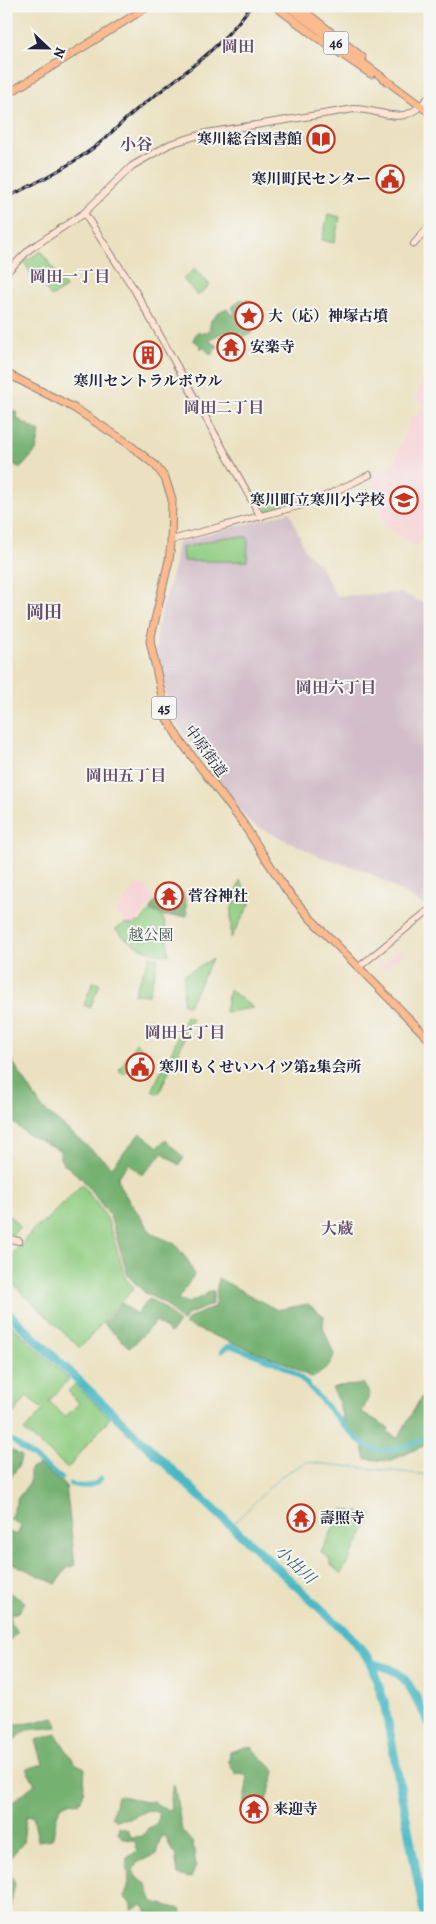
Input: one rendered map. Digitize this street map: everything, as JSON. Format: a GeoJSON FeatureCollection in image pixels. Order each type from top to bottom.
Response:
{"type":"FeatureCollection","features":[{"type":"Feature","properties":{"kind":"main road"},"geometry":{"type":"LineString","coordinates":[[6,95],[149,6]]}},
{"type":"Feature","properties":{"kind":"main road"},"geometry":{"type":"LineString","coordinates":[[275,6],[356,65],[393,86]]}},
{"type":"Feature","properties":{"kind":"main road","name":"46"},"geometry":{"type":"LineString","coordinates":[[287,6],[430,113]]}},
{"type":"Feature","properties":{"kind":"main road"},"geometry":{"type":"LineString","coordinates":[[298,6],[362,56],[376,68],[379,75]]}},
{"type":"Feature","properties":{"kind":"main road","name":"中原街道"},"geometry":{"type":"LineString","coordinates":[[6,373],[74,408],[126,442],[155,465],[165,478],[172,499],[170,560],[150,641],[167,719],[179,740],[242,822],[286,891],[430,1040]]}},
{"type":"Feature","properties":{"kind":"street"},"geometry":{"type":"LineString","coordinates":[[6,273],[30,249],[84,213],[135,164],[170,144],[191,136],[354,109],[368,109],[397,116],[406,115],[421,107],[430,96]]}},
{"type":"Feature","properties":{"kind":"street"},"geometry":{"type":"LineString","coordinates":[[84,213],[134,289],[261,517]]}},
{"type":"Feature","properties":{"kind":"street"},"geometry":{"type":"LineString","coordinates":[[414,244],[430,225]]}},
{"type":"Feature","properties":{"kind":"street"},"geometry":{"type":"LineString","coordinates":[[171,540],[261,517],[319,499],[369,475]]}},
{"type":"Feature","properties":{"kind":"street"},"geometry":{"type":"LineString","coordinates":[[359,967],[430,908]]}},
{"type":"Feature","properties":{"kind":"street"},"geometry":{"type":"LineString","coordinates":[[6,1238],[19,1241]]}},
{"type":"Feature","properties":{"kind":"shaded area"},"geometry":{"type":"Polygon","coordinates":[[[423,379],[430,381],[430,406],[415,400],[423,379]]]}},
{"type":"Feature","properties":{"kind":"shaded area","name":"寒川町立寒川小学校"},"geometry":{"type":"Polygon","coordinates":[[[422,406],[430,408],[430,530],[416,548],[385,524],[372,476],[394,461],[412,415],[418,417],[422,406]]]}},
{"type":"Feature","properties":{"kind":"shaded area"},"geometry":{"type":"Polygon","coordinates":[[[290,512],[305,550],[319,564],[336,596],[401,593],[430,606],[430,904],[427,907],[368,872],[319,856],[250,823],[171,716],[156,649],[157,627],[175,564],[177,543],[290,512]]]}},
{"type":"Feature","properties":{"kind":"shaded area"},"geometry":{"type":"Polygon","coordinates":[[[137,884],[146,886],[154,900],[133,924],[130,924],[116,913],[137,884]]]}},
{"type":"Feature","properties":{"kind":"shaded area"},"geometry":{"type":"Polygon","coordinates":[[[399,950],[403,954],[383,971],[376,963],[380,959],[384,963],[399,950]]]}},
{"type":"Feature","properties":{"kind":"green space"},"geometry":{"type":"Polygon","coordinates":[[[328,214],[340,217],[334,243],[322,240],[328,214]]]}},
{"type":"Feature","properties":{"kind":"green space"},"geometry":{"type":"Polygon","coordinates":[[[41,251],[66,288],[51,297],[35,273],[32,275],[24,262],[41,251]]]}},
{"type":"Feature","properties":{"kind":"green space"},"geometry":{"type":"Polygon","coordinates":[[[195,269],[210,285],[198,296],[183,279],[195,269]]]}},
{"type":"Feature","properties":{"kind":"green space"},"geometry":{"type":"Polygon","coordinates":[[[239,300],[249,300],[256,304],[259,314],[256,328],[242,339],[244,358],[236,360],[234,358],[238,345],[237,342],[225,332],[211,338],[210,342],[218,346],[212,354],[203,346],[201,349],[200,345],[193,340],[197,332],[204,333],[209,331],[211,320],[222,310],[227,309],[233,315],[235,314],[232,307],[239,300]]]}},
{"type":"Feature","properties":{"kind":"green space"},"geometry":{"type":"Polygon","coordinates":[[[6,408],[16,412],[18,419],[40,432],[36,451],[21,468],[8,462],[15,445],[6,441],[6,429],[12,416],[6,413],[6,408]]]}},
{"type":"Feature","properties":{"kind":"green space"},"geometry":{"type":"Polygon","coordinates":[[[283,496],[290,505],[261,512],[283,496]]]}},
{"type":"Feature","properties":{"kind":"green space"},"geometry":{"type":"Polygon","coordinates":[[[225,537],[248,537],[247,561],[183,561],[182,548],[225,537]]]}},
{"type":"Feature","properties":{"kind":"green space"},"geometry":{"type":"Polygon","coordinates":[[[240,880],[249,897],[250,904],[231,938],[231,912],[240,880]]]}},
{"type":"Feature","properties":{"kind":"green space"},"geometry":{"type":"Polygon","coordinates":[[[183,892],[187,916],[164,916],[156,911],[150,911],[155,901],[171,906],[172,912],[178,910],[174,905],[173,896],[183,892]]]}},
{"type":"Feature","properties":{"kind":"green space","name":"越公園"},"geometry":{"type":"Polygon","coordinates":[[[151,912],[159,913],[162,917],[167,933],[169,955],[146,950],[127,939],[115,929],[125,924],[133,925],[136,922],[140,923],[151,912]]]}},
{"type":"Feature","properties":{"kind":"green space"},"geometry":{"type":"Polygon","coordinates":[[[150,956],[158,958],[149,995],[134,994],[150,956]]]}},
{"type":"Feature","properties":{"kind":"green space"},"geometry":{"type":"Polygon","coordinates":[[[212,959],[189,1005],[183,1004],[184,975],[212,959]]]}},
{"type":"Feature","properties":{"kind":"green space"},"geometry":{"type":"Polygon","coordinates":[[[93,982],[100,984],[90,1008],[84,1005],[93,982]]]}},
{"type":"Feature","properties":{"kind":"green space"},"geometry":{"type":"Polygon","coordinates":[[[229,989],[253,1008],[225,1012],[229,989]]]}},
{"type":"Feature","properties":{"kind":"green space"},"geometry":{"type":"Polygon","coordinates":[[[186,1016],[192,1018],[176,1059],[170,1056],[186,1016]]]}},
{"type":"Feature","properties":{"kind":"green space"},"geometry":{"type":"Polygon","coordinates":[[[136,1043],[149,1053],[144,1063],[137,1060],[133,1068],[124,1074],[119,1070],[136,1043]]]}},
{"type":"Feature","properties":{"kind":"green space"},"geometry":{"type":"Polygon","coordinates":[[[6,1051],[42,1108],[112,1167],[140,1133],[158,1147],[166,1140],[184,1158],[179,1165],[163,1153],[143,1174],[140,1174],[129,1163],[118,1177],[120,1187],[152,1234],[174,1243],[189,1262],[194,1275],[178,1299],[188,1303],[204,1296],[209,1291],[214,1291],[212,1304],[190,1314],[182,1322],[164,1303],[145,1293],[128,1276],[110,1216],[83,1180],[62,1162],[60,1150],[28,1135],[6,1117],[6,1051]]]}},
{"type":"Feature","properties":{"kind":"green space"},"geometry":{"type":"Polygon","coordinates":[[[165,1063],[171,1066],[159,1094],[152,1091],[165,1063]]]}},
{"type":"Feature","properties":{"kind":"green space"},"geometry":{"type":"Polygon","coordinates":[[[82,1184],[107,1218],[126,1279],[134,1288],[80,1348],[6,1277],[6,1261],[38,1225],[44,1222],[82,1184]]]}},
{"type":"Feature","properties":{"kind":"green space"},"geometry":{"type":"Polygon","coordinates":[[[6,1213],[20,1226],[13,1235],[6,1233],[6,1213]]]}},
{"type":"Feature","properties":{"kind":"green space"},"geometry":{"type":"Polygon","coordinates":[[[218,1278],[277,1310],[308,1304],[324,1316],[323,1327],[334,1355],[329,1366],[312,1378],[285,1363],[184,1324],[192,1317],[215,1306],[218,1278]]]}},
{"type":"Feature","properties":{"kind":"green space"},"geometry":{"type":"Polygon","coordinates":[[[149,1299],[162,1306],[179,1323],[170,1333],[156,1321],[130,1348],[104,1324],[122,1303],[136,1314],[149,1299]]]}},
{"type":"Feature","properties":{"kind":"green space"},"geometry":{"type":"Polygon","coordinates":[[[6,1320],[69,1379],[49,1401],[65,1417],[79,1403],[68,1391],[75,1384],[110,1418],[68,1468],[24,1431],[43,1410],[27,1396],[8,1421],[6,1420],[6,1320]]]}},
{"type":"Feature","properties":{"kind":"green space"},"geometry":{"type":"Polygon","coordinates":[[[363,1383],[370,1394],[362,1412],[389,1428],[387,1432],[398,1438],[427,1387],[430,1387],[430,1443],[390,1461],[366,1459],[361,1441],[343,1421],[338,1399],[332,1388],[363,1383]]]}},
{"type":"Feature","properties":{"kind":"green space"},"geometry":{"type":"Polygon","coordinates":[[[6,1447],[22,1456],[18,1467],[6,1484],[6,1447]]]}},
{"type":"Feature","properties":{"kind":"green space"},"geometry":{"type":"Polygon","coordinates":[[[39,1465],[66,1486],[75,1565],[66,1569],[56,1584],[6,1560],[6,1531],[17,1535],[21,1526],[10,1519],[18,1498],[30,1482],[30,1469],[39,1465]]]}},
{"type":"Feature","properties":{"kind":"green space"},"geometry":{"type":"Polygon","coordinates":[[[343,1509],[373,1515],[341,1574],[330,1564],[330,1559],[321,1552],[343,1509]]]}},
{"type":"Feature","properties":{"kind":"green space"},"geometry":{"type":"Polygon","coordinates":[[[6,1591],[25,1602],[19,1612],[11,1614],[10,1623],[18,1632],[6,1644],[6,1591]]]}},
{"type":"Feature","properties":{"kind":"green space"},"geometry":{"type":"Polygon","coordinates":[[[54,1717],[57,1727],[27,1730],[6,1746],[6,1722],[24,1724],[54,1717]]]}},
{"type":"Feature","properties":{"kind":"green space"},"geometry":{"type":"Polygon","coordinates":[[[56,1734],[75,1763],[85,1768],[83,1796],[79,1803],[72,1801],[61,1807],[58,1812],[52,1839],[38,1841],[33,1816],[26,1817],[23,1843],[6,1862],[6,1807],[35,1784],[26,1769],[43,1764],[36,1740],[56,1734]]]}},
{"type":"Feature","properties":{"kind":"green space"},"geometry":{"type":"Polygon","coordinates":[[[245,1747],[252,1748],[275,1771],[262,1810],[257,1818],[253,1819],[246,1816],[243,1805],[247,1786],[246,1775],[236,1774],[229,1762],[230,1752],[245,1747]]]}},
{"type":"Feature","properties":{"kind":"green space"},"geometry":{"type":"Polygon","coordinates":[[[174,1784],[182,1831],[193,1843],[196,1866],[191,1878],[178,1875],[175,1853],[172,1851],[165,1836],[161,1836],[156,1854],[137,1863],[133,1870],[136,1877],[146,1884],[153,1902],[180,1909],[184,1918],[150,1918],[143,1905],[131,1910],[131,1905],[125,1897],[129,1882],[127,1858],[137,1851],[135,1841],[122,1838],[118,1832],[119,1827],[128,1830],[131,1837],[143,1836],[148,1828],[156,1823],[159,1813],[148,1810],[131,1818],[115,1820],[112,1817],[117,1796],[149,1802],[154,1801],[160,1807],[171,1811],[170,1798],[174,1784]]]}},
{"type":"Feature","properties":{"kind":"green space"},"geometry":{"type":"Polygon","coordinates":[[[6,1863],[15,1883],[8,1917],[10,1918],[6,1918],[6,1863]]]}},
{"type":"Feature","properties":{"kind":"waterway","name":"小出川"},"geometry":{"type":"LineString","coordinates":[[6,1311],[192,1489],[350,1636],[370,1660],[384,1702],[425,1918]]}},
{"type":"Feature","properties":{"kind":"waterway"},"geometry":{"type":"LineString","coordinates":[[222,1351],[231,1346],[274,1362],[291,1371],[307,1384],[347,1429],[368,1446],[378,1450],[391,1450],[430,1437]]}},
{"type":"Feature","properties":{"kind":"waterway"},"geometry":{"type":"LineString","coordinates":[[6,1436],[61,1478]]}},
{"type":"Feature","properties":{"kind":"waterway"},"geometry":{"type":"LineString","coordinates":[[231,1526],[281,1476],[306,1462],[430,1475]]}},
{"type":"Feature","properties":{"kind":"waterway"},"geometry":{"type":"LineString","coordinates":[[71,1484],[87,1486],[101,1479]]}},
{"type":"Feature","properties":{"kind":"waterway"},"geometry":{"type":"LineString","coordinates":[[372,1664],[395,1671],[403,1678],[409,1685],[430,1724]]}},
{"type":"Feature","properties":{"kind":"railway"},"geometry":{"type":"LineString","coordinates":[[6,198],[61,169],[99,144],[135,111],[213,49],[239,22],[251,6]]}},
{"type":"Feature","properties":{"kind":"place","name":"寒川総合図書館"},"geometry":{"type":"Point","coordinates":[321,139]}},
{"type":"Feature","properties":{"kind":"place","name":"寒川町民センター"},"geometry":{"type":"Point","coordinates":[390,179]}},
{"type":"Feature","properties":{"kind":"place","name":"大（応）神塚古墳"},"geometry":{"type":"Point","coordinates":[249,316]}},
{"type":"Feature","properties":{"kind":"place","name":"安楽寺"},"geometry":{"type":"Point","coordinates":[231,347]}},
{"type":"Feature","properties":{"kind":"place","name":"寒川セントラルボウル"},"geometry":{"type":"Point","coordinates":[148,355]}},
{"type":"Feature","properties":{"kind":"place","name":"寒川町立寒川小学校"},"geometry":{"type":"Point","coordinates":[404,500]}},
{"type":"Feature","properties":{"kind":"place","name":"菅谷神社"},"geometry":{"type":"Point","coordinates":[169,896]}},
{"type":"Feature","properties":{"kind":"place","name":"寒川もくせいハイツ第2集会所"},"geometry":{"type":"Point","coordinates":[140,1067]}},
{"type":"Feature","properties":{"kind":"place","name":"壽照寺"},"geometry":{"type":"Point","coordinates":[301,1518]}},
{"type":"Feature","properties":{"kind":"place","name":"来迎寺"},"geometry":{"type":"Point","coordinates":[254,1809]}},
{"type":"Feature","properties":{"kind":"district","name":"岡田"},"geometry":{"type":"Point","coordinates":[238,46]}},
{"type":"Feature","properties":{"kind":"district","name":"小谷"},"geometry":{"type":"Point","coordinates":[136,144]}},
{"type":"Feature","properties":{"kind":"district","name":"岡田一丁目"},"geometry":{"type":"Point","coordinates":[70,276]}},
{"type":"Feature","properties":{"kind":"district","name":"岡田二丁目"},"geometry":{"type":"Point","coordinates":[224,407]}},
{"type":"Feature","properties":{"kind":"district","name":"岡田"},"geometry":{"type":"Point","coordinates":[44,612]}},
{"type":"Feature","properties":{"kind":"district","name":"岡田六丁目"},"geometry":{"type":"Point","coordinates":[336,687]}},
{"type":"Feature","properties":{"kind":"district","name":"岡田五丁目"},"geometry":{"type":"Point","coordinates":[126,775]}},
{"type":"Feature","properties":{"kind":"district","name":"岡田七丁目"},"geometry":{"type":"Point","coordinates":[185,1032]}},
{"type":"Feature","properties":{"kind":"district","name":"大蔵"},"geometry":{"type":"Point","coordinates":[337,1228]}}]}
